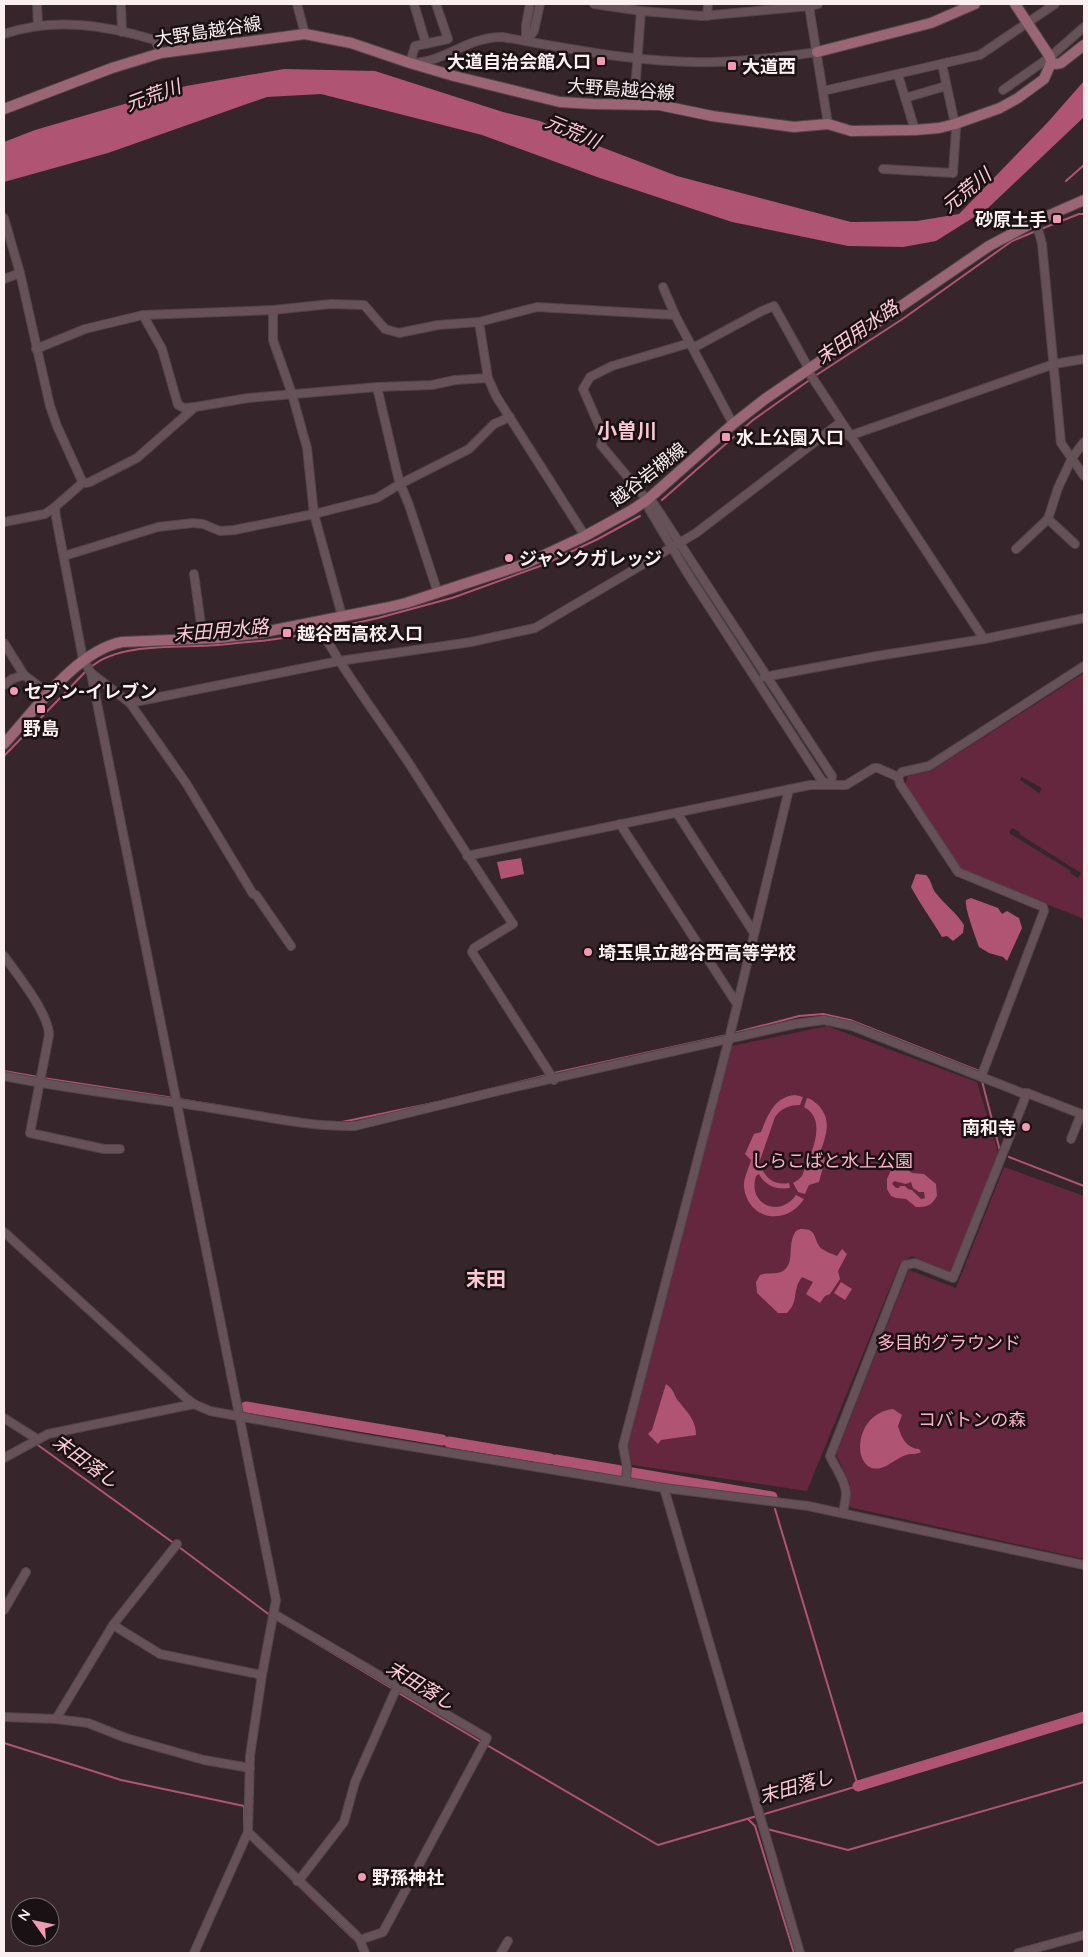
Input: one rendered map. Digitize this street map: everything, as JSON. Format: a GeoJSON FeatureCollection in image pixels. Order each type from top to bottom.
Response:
{"type":"FeatureCollection","features":[{"type":"Feature","properties":{"kind":"main road"},"geometry":{"type":"LineString","coordinates":[[817,52],[931,23],[976,4]]}},
{"type":"Feature","properties":{"kind":"main road"},"geometry":{"type":"LineString","coordinates":[[1014,4],[1050,60],[1056,64],[1061,63],[1084,45]]}},
{"type":"Feature","properties":{"kind":"main road","name":"大野島越谷線"},"geometry":{"type":"LineString","coordinates":[[4,109],[112,68],[161,53],[305,34],[351,42],[410,63],[503,89],[560,102],[659,105],[712,116],[794,127],[828,124],[851,130],[915,130],[939,128],[955,124],[1000,108],[1016,100],[1044,79],[1050,60]]}},
{"type":"Feature","properties":{"kind":"main road","name":"越谷岩槻線"},"geometry":{"type":"LineString","coordinates":[[4,744],[70,671],[88,667],[111,644],[203,639],[319,628],[342,616],[406,604],[525,564],[585,536],[620,518],[647,500],[733,424],[765,399],[811,374],[989,246],[1037,227],[1084,200]]}},
{"type":"Feature","properties":{"kind":"street"},"geometry":{"type":"LineString","coordinates":[[37,4],[38,25]]}},
{"type":"Feature","properties":{"kind":"street"},"geometry":{"type":"LineString","coordinates":[[121,4],[122,32]]}},
{"type":"Feature","properties":{"kind":"street"},"geometry":{"type":"LineString","coordinates":[[297,4],[305,34]]}},
{"type":"Feature","properties":{"kind":"street"},"geometry":{"type":"LineString","coordinates":[[414,4],[426,44]]}},
{"type":"Feature","properties":{"kind":"street"},"geometry":{"type":"LineString","coordinates":[[436,4],[448,39],[415,46],[410,63],[429,62],[473,42],[490,37],[638,58],[713,62],[817,52]]}},
{"type":"Feature","properties":{"kind":"street"},"geometry":{"type":"LineString","coordinates":[[526,41],[526,25],[530,4]]}},
{"type":"Feature","properties":{"kind":"street"},"geometry":{"type":"LineString","coordinates":[[526,41],[534,31],[540,4]]}},
{"type":"Feature","properties":{"kind":"street"},"geometry":{"type":"LineString","coordinates":[[594,4],[629,6],[642,11],[707,16],[818,4]]}},
{"type":"Feature","properties":{"kind":"street"},"geometry":{"type":"LineString","coordinates":[[707,16],[708,4]]}},
{"type":"Feature","properties":{"kind":"street"},"geometry":{"type":"LineString","coordinates":[[823,91],[980,55],[1055,4]]}},
{"type":"Feature","properties":{"kind":"street"},"geometry":{"type":"LineString","coordinates":[[808,6],[828,124]]}},
{"type":"Feature","properties":{"kind":"street"},"geometry":{"type":"LineString","coordinates":[[634,104],[642,11]]}},
{"type":"Feature","properties":{"kind":"street"},"geometry":{"type":"LineString","coordinates":[[4,34],[38,25],[94,25],[155,40],[161,53]]}},
{"type":"Feature","properties":{"kind":"street"},"geometry":{"type":"LineString","coordinates":[[1016,100],[1006,88],[1050,60],[1084,26]]}},
{"type":"Feature","properties":{"kind":"street"},"geometry":{"type":"LineString","coordinates":[[883,169],[953,173],[955,124],[942,64]]}},
{"type":"Feature","properties":{"kind":"street"},"geometry":{"type":"LineString","coordinates":[[898,75],[915,130]]}},
{"type":"Feature","properties":{"kind":"street"},"geometry":{"type":"LineString","coordinates":[[905,98],[946,86]]}},
{"type":"Feature","properties":{"kind":"street"},"geometry":{"type":"LineString","coordinates":[[4,218],[20,272],[36,350],[57,426],[82,481],[90,482],[137,458],[195,407]]}},
{"type":"Feature","properties":{"kind":"street"},"geometry":{"type":"LineString","coordinates":[[1037,227],[1054,364],[1061,443],[1084,476]]}},
{"type":"Feature","properties":{"kind":"street"},"geometry":{"type":"LineString","coordinates":[[4,279],[20,272]]}},
{"type":"Feature","properties":{"kind":"street"},"geometry":{"type":"LineString","coordinates":[[663,288],[675,315],[733,424]]}},
{"type":"Feature","properties":{"kind":"street"},"geometry":{"type":"LineString","coordinates":[[36,350],[85,329],[143,314],[273,310],[331,304],[364,305],[385,328],[399,333],[438,325],[479,322],[537,307],[675,315]]}},
{"type":"Feature","properties":{"kind":"street"},"geometry":{"type":"LineString","coordinates":[[831,785],[832,776],[767,677],[677,545],[648,508],[647,500],[601,445],[604,437],[584,389],[590,376],[612,366],[691,346],[774,306],[811,374],[849,436],[984,640]]}},
{"type":"Feature","properties":{"kind":"street"},"geometry":{"type":"LineString","coordinates":[[273,310],[273,340],[292,394],[306,448],[314,514],[342,616]]}},
{"type":"Feature","properties":{"kind":"street"},"geometry":{"type":"LineString","coordinates":[[143,314],[162,349],[178,405],[184,408],[248,398],[376,387],[432,385],[455,380],[488,378]]}},
{"type":"Feature","properties":{"kind":"street"},"geometry":{"type":"LineString","coordinates":[[479,322],[488,378],[496,396],[585,536]]}},
{"type":"Feature","properties":{"kind":"street"},"geometry":{"type":"LineString","coordinates":[[849,436],[1054,364],[1084,359]]}},
{"type":"Feature","properties":{"kind":"street"},"geometry":{"type":"LineString","coordinates":[[376,387],[400,484],[409,505],[438,593]]}},
{"type":"Feature","properties":{"kind":"street"},"geometry":{"type":"LineString","coordinates":[[64,556],[158,527],[193,523],[202,524],[220,531],[234,530],[314,514],[377,498],[400,484],[469,449],[494,424],[510,418]]}},
{"type":"Feature","properties":{"kind":"street"},"geometry":{"type":"LineString","coordinates":[[130,704],[339,661],[471,642],[535,628],[696,533],[841,422]]}},
{"type":"Feature","properties":{"kind":"street"},"geometry":{"type":"LineString","coordinates":[[1016,549],[1048,519],[1058,488],[1072,458],[1084,442]]}},
{"type":"Feature","properties":{"kind":"street"},"geometry":{"type":"LineString","coordinates":[[4,522],[45,514],[80,485],[82,481]]}},
{"type":"Feature","properties":{"kind":"street"},"geometry":{"type":"LineString","coordinates":[[55,507],[276,1600],[262,1675],[250,1768],[248,1832],[194,1953]]}},
{"type":"Feature","properties":{"kind":"street"},"geometry":{"type":"LineString","coordinates":[[1048,519],[1075,544]]}},
{"type":"Feature","properties":{"kind":"street"},"geometry":{"type":"LineString","coordinates":[[677,545],[686,571],[822,780],[831,785]]}},
{"type":"Feature","properties":{"kind":"street"},"geometry":{"type":"LineString","coordinates":[[194,574],[203,639]]}},
{"type":"Feature","properties":{"kind":"street"},"geometry":{"type":"LineString","coordinates":[[757,679],[877,656],[984,640],[1084,618]]}},
{"type":"Feature","properties":{"kind":"street"},"geometry":{"type":"LineString","coordinates":[[319,628],[339,661],[412,767],[467,856],[513,924],[474,948],[472,952],[554,1080]]}},
{"type":"Feature","properties":{"kind":"street"},"geometry":{"type":"LineString","coordinates":[[4,643],[24,675],[49,694]]}},
{"type":"Feature","properties":{"kind":"street"},"geometry":{"type":"LineString","coordinates":[[898,777],[902,772],[929,766],[1084,666]]}},
{"type":"Feature","properties":{"kind":"street"},"geometry":{"type":"LineString","coordinates":[[88,667],[130,704],[186,783],[254,894],[291,946]]}},
{"type":"Feature","properties":{"kind":"street"},"geometry":{"type":"LineString","coordinates":[[4,685],[12,679],[24,675]]}},
{"type":"Feature","properties":{"kind":"street"},"geometry":{"type":"LineString","coordinates":[[467,856],[788,789],[810,785],[846,785],[874,768],[878,768],[898,777],[900,784],[958,872],[1043,907],[1044,911],[981,1077]]}},
{"type":"Feature","properties":{"kind":"street"},"geometry":{"type":"LineString","coordinates":[[626,1480],[623,1446],[729,1039],[788,789]]}},
{"type":"Feature","properties":{"kind":"street"},"geometry":{"type":"LineString","coordinates":[[677,813],[754,933]]}},
{"type":"Feature","properties":{"kind":"street"},"geometry":{"type":"LineString","coordinates":[[620,824],[737,1004]]}},
{"type":"Feature","properties":{"kind":"street"},"geometry":{"type":"LineString","coordinates":[[4,956],[23,982],[49,1026],[49,1035],[30,1133],[95,1147],[120,1149]]}},
{"type":"Feature","properties":{"kind":"street"},"geometry":{"type":"LineString","coordinates":[[4,1076],[39,1079],[177,1104],[302,1123],[332,1127],[355,1126],[498,1091],[554,1080],[796,1024],[824,1020],[852,1026],[1022,1093],[1027,1093],[1082,1114],[1071,1139]]}},
{"type":"Feature","properties":{"kind":"street"},"geometry":{"type":"LineString","coordinates":[[843,1513],[846,1493],[842,1477],[835,1468],[830,1456],[905,1265],[915,1263],[953,1278],[1027,1093]]}},
{"type":"Feature","properties":{"kind":"street"},"geometry":{"type":"LineString","coordinates":[[4,1232],[8,1239],[194,1404],[210,1410],[353,1437],[626,1480],[664,1488],[808,1506],[1084,1566]]}},
{"type":"Feature","properties":{"kind":"street"},"geometry":{"type":"LineString","coordinates":[[4,1458],[48,1434],[194,1404]]}},
{"type":"Feature","properties":{"kind":"street"},"geometry":{"type":"LineString","coordinates":[[4,1418],[37,1439]]}},
{"type":"Feature","properties":{"kind":"street"},"geometry":{"type":"LineString","coordinates":[[664,1488],[800,1953]]}},
{"type":"Feature","properties":{"kind":"street"},"geometry":{"type":"LineString","coordinates":[[56,1719],[113,1625],[177,1544]]}},
{"type":"Feature","properties":{"kind":"street"},"geometry":{"type":"LineString","coordinates":[[4,1610],[26,1572]]}},
{"type":"Feature","properties":{"kind":"street"},"geometry":{"type":"LineString","coordinates":[[274,1614],[487,1738],[383,1932],[360,1940]]}},
{"type":"Feature","properties":{"kind":"street"},"geometry":{"type":"LineString","coordinates":[[113,1625],[165,1655],[262,1675]]}},
{"type":"Feature","properties":{"kind":"street"},"geometry":{"type":"LineString","coordinates":[[297,1881],[344,1822],[355,1782],[397,1687]]}},
{"type":"Feature","properties":{"kind":"street"},"geometry":{"type":"LineString","coordinates":[[4,1717],[56,1719],[88,1723],[126,1738],[204,1760],[250,1768]]}},
{"type":"Feature","properties":{"kind":"street"},"geometry":{"type":"LineString","coordinates":[[248,1832],[360,1940],[365,1953]]}},
{"type":"Feature","properties":{"kind":"street"},"geometry":{"type":"LineString","coordinates":[[1018,1953],[1084,1935]]}},
{"type":"Feature","properties":{"kind":"street"},"geometry":{"type":"LineString","coordinates":[[501,1953],[508,1941]]}},
{"type":"Feature","properties":{"kind":"green space"},"geometry":{"type":"Polygon","coordinates":[[[1084,673],[1084,919],[959,869],[905,785],[908,776],[931,771],[1084,673]],[[1022,777],[1020,780],[1039,793],[1042,788],[1022,777]],[[1012,828],[1009,833],[1071,871],[1070,873],[1078,878],[1081,873],[1012,828]]]}},
{"type":"Feature","properties":{"kind":"green space","name":"しらこばと水上公園"},"geometry":{"type":"Polygon","coordinates":[[[827,1026],[977,1082],[998,1152],[954,1269],[951,1272],[912,1256],[900,1263],[807,1491],[632,1465],[628,1446],[732,1046],[827,1026]]]}},
{"type":"Feature","properties":{"kind":"green space","name":"コバトンの森"},"geometry":{"type":"Polygon","coordinates":[[[1004,1167],[1084,1196],[1084,1559],[849,1507],[850,1484],[836,1454],[909,1270],[956,1288],[1004,1167]]]}},
{"type":"Feature","properties":{"kind":"shaded area"},"geometry":{"type":"Polygon","coordinates":[[[284,69],[375,71],[503,112],[540,121],[588,142],[677,176],[851,222],[917,221],[959,214],[1048,122],[1084,81],[1084,117],[987,209],[936,241],[903,247],[848,246],[732,222],[597,177],[482,135],[321,94],[267,97],[108,153],[4,182],[4,142],[35,130],[186,86],[284,69]]]}},
{"type":"Feature","properties":{"kind":"shaded area"},"geometry":{"type":"Polygon","coordinates":[[[521,858],[524,874],[501,879],[497,862],[521,858]]]}},
{"type":"Feature","properties":{"kind":"shaded area"},"geometry":{"type":"Polygon","coordinates":[[[916,874],[926,875],[935,892],[964,925],[963,933],[953,941],[947,936],[942,937],[918,900],[911,887],[916,874]]]}},
{"type":"Feature","properties":{"kind":"shaded area"},"geometry":{"type":"Polygon","coordinates":[[[971,898],[998,908],[1002,914],[1007,911],[1019,918],[1022,928],[1007,961],[1003,957],[989,953],[979,947],[968,916],[966,904],[966,900],[971,898]]]}},
{"type":"Feature","properties":{"kind":"shaded area"},"geometry":{"type":"Polygon","coordinates":[[[788,1096],[803,1097],[800,1105],[786,1108],[775,1117],[759,1163],[770,1179],[778,1183],[789,1183],[790,1188],[772,1186],[765,1182],[759,1174],[756,1176],[754,1186],[760,1201],[766,1205],[781,1206],[789,1202],[796,1195],[804,1199],[797,1208],[788,1213],[779,1216],[769,1216],[760,1213],[747,1198],[744,1184],[751,1160],[745,1154],[754,1134],[761,1132],[766,1119],[777,1103],[788,1096]]]}},
{"type":"Feature","properties":{"kind":"shaded area"},"geometry":{"type":"Polygon","coordinates":[[[807,1098],[817,1104],[822,1110],[827,1122],[827,1128],[820,1153],[825,1160],[819,1182],[809,1185],[805,1194],[798,1192],[793,1183],[802,1176],[815,1139],[815,1120],[804,1107],[807,1098]]]}},
{"type":"Feature","properties":{"kind":"shaded area"},"geometry":{"type":"Polygon","coordinates":[[[904,1167],[912,1173],[924,1174],[936,1184],[937,1196],[928,1205],[916,1207],[906,1199],[891,1196],[887,1189],[887,1179],[891,1170],[904,1167]],[[894,1181],[892,1184],[896,1188],[905,1186],[921,1199],[925,1198],[924,1192],[919,1192],[913,1188],[911,1182],[906,1184],[894,1181]]]}},
{"type":"Feature","properties":{"kind":"shaded area"},"geometry":{"type":"Polygon","coordinates":[[[800,1229],[810,1230],[819,1246],[825,1251],[837,1256],[842,1249],[847,1254],[838,1271],[840,1279],[830,1294],[825,1296],[820,1303],[806,1294],[813,1282],[802,1277],[791,1308],[787,1313],[778,1313],[757,1293],[756,1282],[760,1275],[781,1272],[787,1267],[793,1236],[800,1229]]]}},
{"type":"Feature","properties":{"kind":"shaded area"},"geometry":{"type":"Polygon","coordinates":[[[841,1282],[852,1289],[845,1300],[834,1293],[841,1282]]]}},
{"type":"Feature","properties":{"kind":"shaded area"},"geometry":{"type":"Polygon","coordinates":[[[666,1384],[691,1418],[695,1426],[696,1435],[661,1440],[658,1444],[648,1434],[652,1430],[666,1384]]]}},
{"type":"Feature","properties":{"kind":"shaded area"},"geometry":{"type":"Polygon","coordinates":[[[893,1409],[902,1415],[898,1426],[905,1441],[911,1447],[919,1449],[921,1452],[903,1456],[881,1468],[871,1468],[861,1454],[860,1443],[863,1432],[869,1421],[879,1413],[893,1409]]]}},
{"type":"Feature","properties":{"kind":"waterway"},"geometry":{"type":"LineString","coordinates":[[1066,181],[1084,165]]}},
{"type":"Feature","properties":{"kind":"waterway","name":"末田用水路"},"geometry":{"type":"LineString","coordinates":[[1041,229],[1079,214],[1084,214]]}},
{"type":"Feature","properties":{"kind":"waterway","name":"末田用水路"},"geometry":{"type":"LineString","coordinates":[[815,376],[904,318],[1012,241],[1036,231]]}},
{"type":"Feature","properties":{"kind":"waterway","name":"末田用水路"},"geometry":{"type":"LineString","coordinates":[[662,500],[753,420],[811,379]]}},
{"type":"Feature","properties":{"kind":"waterway","name":"末田用水路"},"geometry":{"type":"LineString","coordinates":[[325,630],[452,598],[543,565],[598,539],[640,516]]}},
{"type":"Feature","properties":{"kind":"waterway","name":"末田用水路"},"geometry":{"type":"LineString","coordinates":[[91,667],[117,653],[134,650],[217,645],[295,636],[320,631]]}},
{"type":"Feature","properties":{"kind":"waterway","name":"末田用水路"},"geometry":{"type":"LineString","coordinates":[[4,756],[87,670]]}},
{"type":"Feature","properties":{"kind":"waterway"},"geometry":{"type":"LineString","coordinates":[[734,1033],[799,1016],[823,1014],[850,1020],[979,1071],[980,1074]]}},
{"type":"Feature","properties":{"kind":"waterway"},"geometry":{"type":"LineString","coordinates":[[554,1073],[727,1035]]}},
{"type":"Feature","properties":{"kind":"waterway"},"geometry":{"type":"LineString","coordinates":[[4,1071],[38,1077]]}},
{"type":"Feature","properties":{"kind":"waterway"},"geometry":{"type":"LineString","coordinates":[[342,1122],[438,1102],[547,1075]]}},
{"type":"Feature","properties":{"kind":"waterway"},"geometry":{"type":"LineString","coordinates":[[43,1078],[174,1098]]}},
{"type":"Feature","properties":{"kind":"waterway"},"geometry":{"type":"LineString","coordinates":[[982,1081],[1000,1151]]}},
{"type":"Feature","properties":{"kind":"waterway"},"geometry":{"type":"LineString","coordinates":[[179,1099],[221,1106]]}},
{"type":"Feature","properties":{"kind":"waterway"},"geometry":{"type":"LineString","coordinates":[[1009,1157],[1084,1186]]}},
{"type":"Feature","properties":{"kind":"waterway","name":"末田落し"},"geometry":{"type":"LineString","coordinates":[[246,1407],[442,1440]]}},
{"type":"Feature","properties":{"kind":"waterway","name":"末田落し"},"geometry":{"type":"LineString","coordinates":[[449,1442],[550,1459]]}},
{"type":"Feature","properties":{"kind":"waterway","name":"末田落し"},"geometry":{"type":"LineString","coordinates":[[35,1443],[175,1544]]}},
{"type":"Feature","properties":{"kind":"waterway","name":"末田落し"},"geometry":{"type":"LineString","coordinates":[[556,1460],[621,1471]]}},
{"type":"Feature","properties":{"kind":"waterway","name":"末田落し"},"geometry":{"type":"LineString","coordinates":[[632,1473],[772,1497]]}},
{"type":"Feature","properties":{"kind":"waterway","name":"末田落し"},"geometry":{"type":"LineString","coordinates":[[761,1815],[858,1786],[775,1509]]}},
{"type":"Feature","properties":{"kind":"waterway","name":"末田落し"},"geometry":{"type":"LineString","coordinates":[[179,1547],[271,1616]]}},
{"type":"Feature","properties":{"kind":"waterway","name":"末田落し"},"geometry":{"type":"LineString","coordinates":[[277,1620],[393,1689]]}},
{"type":"Feature","properties":{"kind":"waterway","name":"末田落し"},"geometry":{"type":"LineString","coordinates":[[397,1692],[481,1742]]}},
{"type":"Feature","properties":{"kind":"waterway","name":"末田落し"},"geometry":{"type":"LineString","coordinates":[[858,1786],[1084,1717]]}},
{"type":"Feature","properties":{"kind":"waterway"},"geometry":{"type":"LineString","coordinates":[[4,1743],[121,1780],[244,1806],[244,1832]]}},
{"type":"Feature","properties":{"kind":"waterway","name":"末田落し"},"geometry":{"type":"LineString","coordinates":[[485,1744],[658,1845],[757,1816]]}},
{"type":"Feature","properties":{"kind":"waterway"},"geometry":{"type":"LineString","coordinates":[[767,1829],[848,1850],[1084,1782]]}},
{"type":"Feature","properties":{"kind":"waterway"},"geometry":{"type":"LineString","coordinates":[[748,1819],[755,1826],[794,1953]]}},
{"type":"Feature","properties":{"kind":"waterway"},"geometry":{"type":"LineString","coordinates":[[248,1837],[357,1942],[361,1953]]}},
{"type":"Feature","properties":{"kind":"place","name":"大道自治会館入口"},"geometry":{"type":"Point","coordinates":[601,61]}},
{"type":"Feature","properties":{"kind":"place","name":"大道西"},"geometry":{"type":"Point","coordinates":[732,66]}},
{"type":"Feature","properties":{"kind":"place","name":"砂原土手"},"geometry":{"type":"Point","coordinates":[1057,219]}},
{"type":"Feature","properties":{"kind":"place","name":"水上公園入口"},"geometry":{"type":"Point","coordinates":[726,437]}},
{"type":"Feature","properties":{"kind":"place","name":"ジャンクガレッジ"},"geometry":{"type":"Point","coordinates":[509,558]}},
{"type":"Feature","properties":{"kind":"place","name":"越谷西高校入口"},"geometry":{"type":"Point","coordinates":[287,633]}},
{"type":"Feature","properties":{"kind":"place","name":"セブン-イレブン"},"geometry":{"type":"Point","coordinates":[14,691]}},
{"type":"Feature","properties":{"kind":"place","name":"野島"},"geometry":{"type":"Point","coordinates":[41,709]}},
{"type":"Feature","properties":{"kind":"place","name":"埼玉県立越谷西高等学校"},"geometry":{"type":"Point","coordinates":[588,952]}},
{"type":"Feature","properties":{"kind":"place","name":"南和寺"},"geometry":{"type":"Point","coordinates":[1026,1127]}},
{"type":"Feature","properties":{"kind":"place","name":"野孫神社"},"geometry":{"type":"Point","coordinates":[362,1877]}},
{"type":"Feature","properties":{"kind":"district","name":"小曽川"},"geometry":{"type":"Point","coordinates":[627,430]}},
{"type":"Feature","properties":{"kind":"district","name":"末田"},"geometry":{"type":"Point","coordinates":[486,1278]}},
{"type":"Feature","properties":{"kind":"water label","name":"元荒川"},"geometry":{"type":"Point","coordinates":[153,95]}},
{"type":"Feature","properties":{"kind":"water label","name":"元荒川"},"geometry":{"type":"Point","coordinates":[573,131]}},
{"type":"Feature","properties":{"kind":"water label","name":"元荒川"},"geometry":{"type":"Point","coordinates":[966,190]}},
{"type":"Feature","properties":{"kind":"park label","name":"多目的グラウンド"},"geometry":{"type":"Point","coordinates":[949,1342]}}]}
